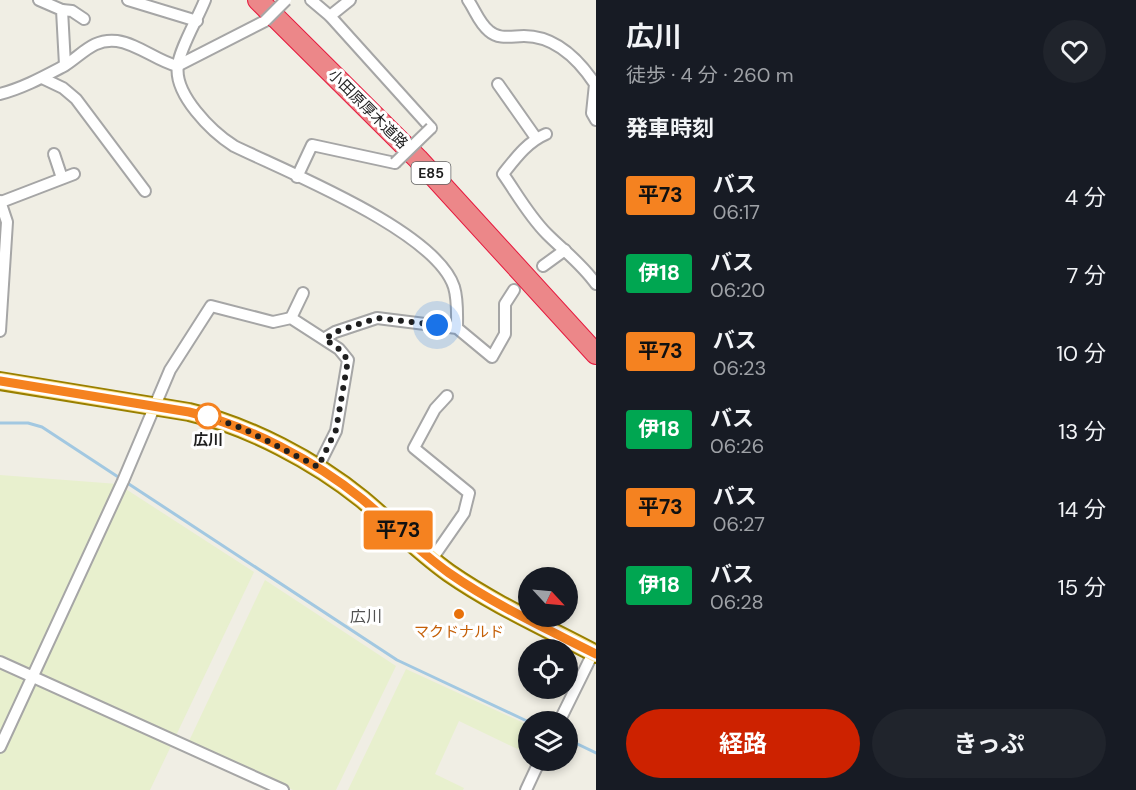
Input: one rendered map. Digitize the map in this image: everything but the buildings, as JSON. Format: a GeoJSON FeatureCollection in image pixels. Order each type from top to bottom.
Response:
{"type":"FeatureCollection","features":[{"type":"Feature","properties":{"kind":"highway","name":"小田原厚木道路"},"geometry":{"type":"LineString","coordinates":[[258,0],[418,159],[596,354]]}},
{"type":"Feature","properties":{"kind":"highway","name":"小田原厚木道路"},"geometry":{"type":"LineString","coordinates":[[275,0],[434,159],[596,335]]}},
{"type":"Feature","properties":{"kind":"main road"},"geometry":{"type":"LineString","coordinates":[[0,381],[155,406],[214,418],[244,429],[318,467],[362,499],[432,559],[478,592],[595,653]]}},
{"type":"Feature","properties":{"kind":"street"},"geometry":{"type":"LineString","coordinates":[[39,0],[62,10],[72,11],[84,19]]}},
{"type":"Feature","properties":{"kind":"street"},"geometry":{"type":"LineString","coordinates":[[205,0],[177,66],[180,84],[202,119],[217,135],[408,234],[443,268],[454,286],[457,328]]}},
{"type":"Feature","properties":{"kind":"street"},"geometry":{"type":"LineString","coordinates":[[0,94],[22,88],[64,65],[92,45],[107,41],[120,42],[177,66],[265,21],[286,0]]}},
{"type":"Feature","properties":{"kind":"street"},"geometry":{"type":"LineString","coordinates":[[297,177],[312,145],[395,163],[431,128],[330,16],[311,0]]}},
{"type":"Feature","properties":{"kind":"street"},"geometry":{"type":"LineString","coordinates":[[330,16],[350,0]]}},
{"type":"Feature","properties":{"kind":"street"},"geometry":{"type":"LineString","coordinates":[[468,0],[481,23],[490,33],[509,38],[535,37],[572,54],[595,84],[592,113],[596,120]]}},
{"type":"Feature","properties":{"kind":"street"},"geometry":{"type":"LineString","coordinates":[[134,1],[197,21]]}},
{"type":"Feature","properties":{"kind":"street"},"geometry":{"type":"LineString","coordinates":[[62,10],[64,65]]}},
{"type":"Feature","properties":{"kind":"street"},"geometry":{"type":"LineString","coordinates":[[42,78],[63,88],[76,99],[145,191]]}},
{"type":"Feature","properties":{"kind":"street"},"geometry":{"type":"LineString","coordinates":[[498,84],[541,136],[520,153],[503,174],[524,206],[547,234],[586,269],[596,284]]}},
{"type":"Feature","properties":{"kind":"street"},"geometry":{"type":"LineString","coordinates":[[54,154],[62,178]]}},
{"type":"Feature","properties":{"kind":"street"},"geometry":{"type":"LineString","coordinates":[[0,331],[7,222],[0,201],[74,174]]}},
{"type":"Feature","properties":{"kind":"street"},"geometry":{"type":"LineString","coordinates":[[543,266],[565,250]]}},
{"type":"Feature","properties":{"kind":"street"},"geometry":{"type":"LineString","coordinates":[[325,339],[335,332],[377,318],[457,328],[492,357],[505,334],[505,304],[514,290]]}},
{"type":"Feature","properties":{"kind":"street"},"geometry":{"type":"LineString","coordinates":[[291,318],[303,293]]}},
{"type":"Feature","properties":{"kind":"street"},"geometry":{"type":"LineString","coordinates":[[0,747],[170,370],[212,306],[273,322],[291,318],[339,349],[348,360],[336,430],[318,467]]}},
{"type":"Feature","properties":{"kind":"street"},"geometry":{"type":"LineString","coordinates":[[432,559],[464,513],[469,493],[414,448],[435,409],[447,396]]}},
{"type":"Feature","properties":{"kind":"street"},"geometry":{"type":"LineString","coordinates":[[565,711],[595,653]]}},
{"type":"Feature","properties":{"kind":"street"},"geometry":{"type":"LineString","coordinates":[[0,662],[283,790]]}},
{"type":"Feature","properties":{"kind":"street"},"geometry":{"type":"LineString","coordinates":[[526,790],[535,771]]}},
{"type":"Feature","properties":{"kind":"green space"},"geometry":{"type":"Polygon","coordinates":[[[0,475],[118,484],[254,572],[150,790],[0,790],[0,475]]]}},
{"type":"Feature","properties":{"kind":"green space"},"geometry":{"type":"Polygon","coordinates":[[[265,580],[396,666],[336,790],[293,790],[189,741],[265,580]]]}},
{"type":"Feature","properties":{"kind":"green space"},"geometry":{"type":"Polygon","coordinates":[[[406,669],[518,720],[518,749],[459,721],[435,774],[464,788],[463,790],[348,790],[406,669]]]}},
{"type":"Feature","properties":{"kind":"waterway"},"geometry":{"type":"LineString","coordinates":[[0,423],[28,423],[42,427],[397,660],[518,717]]}},
{"type":"Feature","properties":{"kind":"waterway"},"geometry":{"type":"LineString","coordinates":[[578,744],[596,753]]}},
{"type":"Feature","properties":{"kind":"bus line","name":"平73"},"geometry":{"type":"LineString","coordinates":[[0,381],[189,412],[244,429],[333,477],[448,572],[478,592],[596,654]]}},
{"type":"Feature","properties":{"kind":"place","name":"広川"},"geometry":{"type":"Point","coordinates":[208,416]}},
{"type":"Feature","properties":{"kind":"place","name":"マクドナルド"},"geometry":{"type":"Point","coordinates":[459,614]}},
{"type":"Feature","properties":{"kind":"district","name":"広川"},"geometry":{"type":"Point","coordinates":[366,616]}},
{"type":"Feature","properties":{"kind":"route"},"geometry":{"type":"LineString","coordinates":[[208,416],[244,429],[318,467],[336,430],[348,360],[339,349],[325,339],[335,332],[377,318],[437,325]]}}]}
